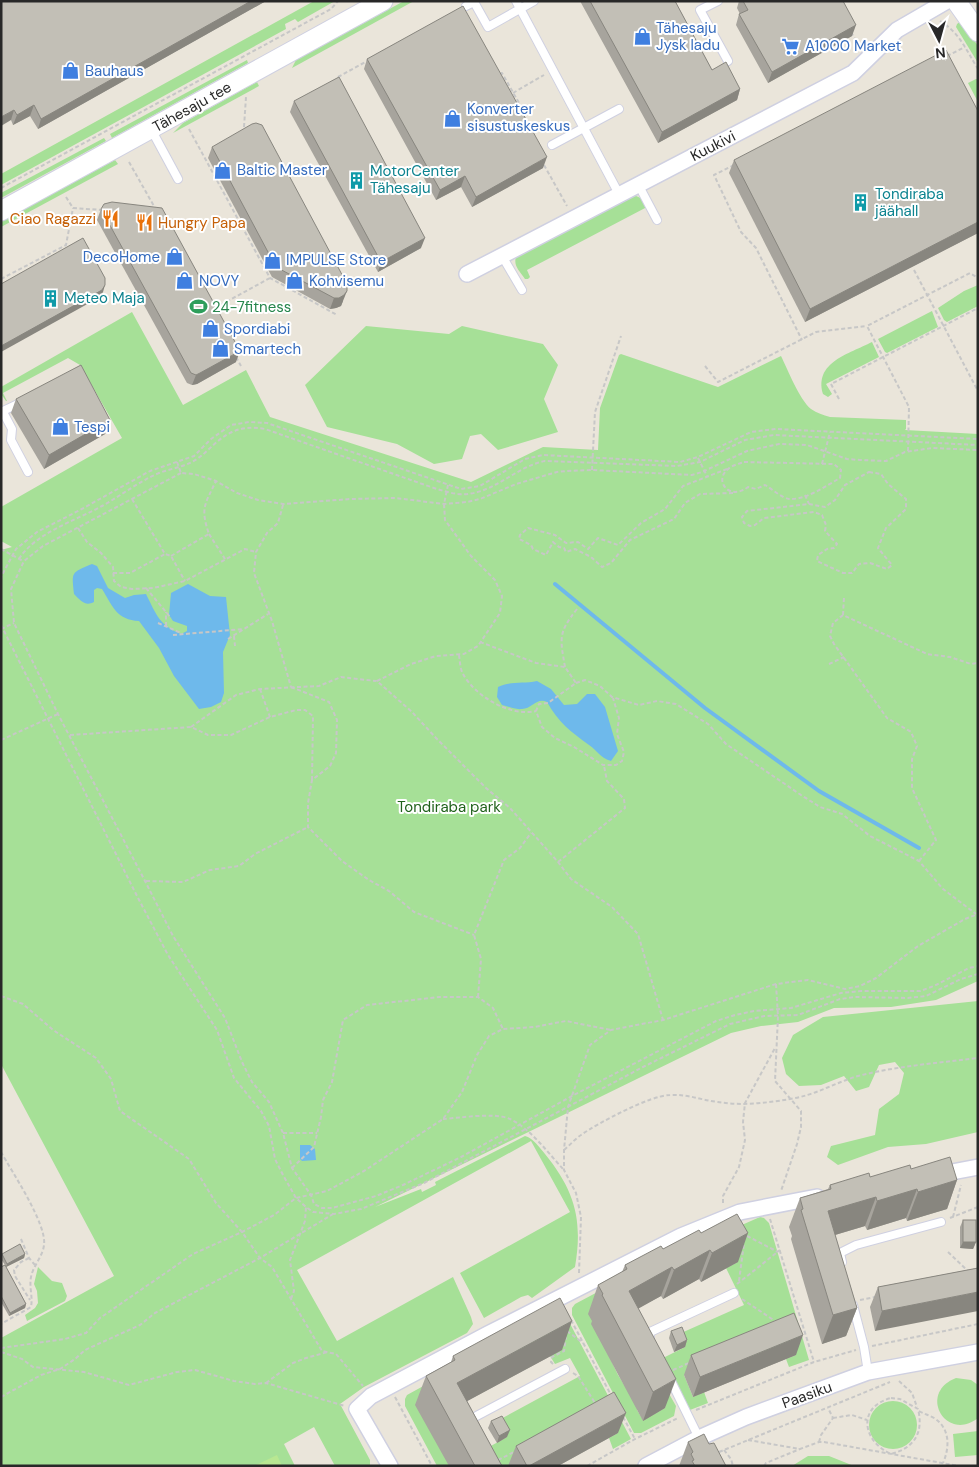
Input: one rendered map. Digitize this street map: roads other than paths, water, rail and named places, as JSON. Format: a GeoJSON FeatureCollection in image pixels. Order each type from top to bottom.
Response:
{"type":"FeatureCollection","features":[{"type":"Feature","properties":{"kind":"street","name":"Kuukivi"},"geometry":{"type":"LineString","coordinates":[[467,274],[853,73],[897,30],[947,1]]}},
{"type":"Feature","properties":{"kind":"street"},"geometry":{"type":"LineString","coordinates":[[956,1],[978,32]]}},
{"type":"Feature","properties":{"kind":"street","name":"Tähesaju tee"},"geometry":{"type":"LineString","coordinates":[[1,211],[151,129],[371,4]]}},
{"type":"Feature","properties":{"kind":"street"},"geometry":{"type":"LineString","coordinates":[[920,1178],[978,1167]]}},
{"type":"Feature","properties":{"kind":"street"},"geometry":{"type":"LineString","coordinates":[[387,1465],[357,1409],[371,1396],[681,1236],[740,1212],[833,1194]]}},
{"type":"Feature","properties":{"kind":"street","name":"Paasiku"},"geometry":{"type":"LineString","coordinates":[[650,1465],[699,1438],[746,1417],[868,1372],[978,1352]]}},
{"type":"Feature","properties":{"kind":"street"},"geometry":{"type":"LineString","coordinates":[[699,1438],[709,1456]]}},
{"type":"Feature","properties":{"kind":"lane"},"geometry":{"type":"LineString","coordinates":[[516,1],[619,194]]}},
{"type":"Feature","properties":{"kind":"lane"},"geometry":{"type":"LineString","coordinates":[[466,6],[474,2],[488,27],[534,1]]}},
{"type":"Feature","properties":{"kind":"lane"},"geometry":{"type":"LineString","coordinates":[[718,1],[700,10],[728,61]]}},
{"type":"Feature","properties":{"kind":"lane"},"geometry":{"type":"LineString","coordinates":[[552,145],[619,109]]}},
{"type":"Feature","properties":{"kind":"lane"},"geometry":{"type":"LineString","coordinates":[[151,129],[178,179]]}},
{"type":"Feature","properties":{"kind":"lane"},"geometry":{"type":"LineString","coordinates":[[638,184],[657,220]]}},
{"type":"Feature","properties":{"kind":"lane"},"geometry":{"type":"LineString","coordinates":[[502,256],[522,290]]}},
{"type":"Feature","properties":{"kind":"lane"},"geometry":{"type":"LineString","coordinates":[[28,472],[11,440],[12,429],[2,412],[29,398]]}},
{"type":"Feature","properties":{"kind":"lane"},"geometry":{"type":"LineString","coordinates":[[844,1270],[840,1253],[856,1245],[941,1222]]}},
{"type":"Feature","properties":{"kind":"lane"},"geometry":{"type":"LineString","coordinates":[[655,1349],[648,1333],[734,1294]]}},
{"type":"Feature","properties":{"kind":"lane"},"geometry":{"type":"LineString","coordinates":[[851,1298],[864,1347],[868,1372]]}},
{"type":"Feature","properties":{"kind":"lane"},"geometry":{"type":"LineString","coordinates":[[473,1429],[469,1420],[564,1369]]}},
{"type":"Feature","properties":{"kind":"lane"},"geometry":{"type":"LineString","coordinates":[[667,1373],[699,1438]]}},
{"type":"Feature","properties":{"kind":"water"},"geometry":{"type":"Polygon","coordinates":[[[92,564],[97,566],[108,588],[125,598],[146,594],[163,623],[181,634],[187,631],[187,626],[173,621],[169,615],[171,593],[188,584],[210,596],[226,597],[230,635],[223,652],[224,693],[221,702],[211,707],[199,709],[174,676],[159,648],[139,621],[125,618],[116,611],[102,589],[97,588],[94,590],[94,602],[88,604],[74,594],[74,574],[92,564]]]}},
{"type":"Feature","properties":{"kind":"water"},"geometry":{"type":"Polygon","coordinates":[[[537,681],[551,689],[564,705],[577,704],[587,694],[595,694],[605,707],[618,751],[611,761],[601,756],[565,726],[547,702],[540,701],[529,707],[517,709],[502,705],[497,697],[498,687],[503,685],[537,681]]]}},
{"type":"Feature","properties":{"kind":"water"},"geometry":{"type":"Polygon","coordinates":[[[300,1145],[310,1145],[315,1149],[316,1160],[302,1161],[300,1159],[300,1145]]]}},
{"type":"Feature","properties":{"kind":"waterway"},"geometry":{"type":"LineString","coordinates":[[555,584],[705,708],[819,791],[919,848]]}},
{"type":"Feature","properties":{"kind":"place","name":"Tähesaju Jysk ladu"},"geometry":{"type":"Point","coordinates":[642,37]}},
{"type":"Feature","properties":{"kind":"place","name":"A1000 Market"},"geometry":{"type":"Point","coordinates":[791,46]}},
{"type":"Feature","properties":{"kind":"place","name":"Bauhaus"},"geometry":{"type":"Point","coordinates":[71,71]}},
{"type":"Feature","properties":{"kind":"place","name":"Konverter sisustuskeskus"},"geometry":{"type":"Point","coordinates":[453,118]}},
{"type":"Feature","properties":{"kind":"place","name":"Baltic Master"},"geometry":{"type":"Point","coordinates":[223,170]}},
{"type":"Feature","properties":{"kind":"place","name":"MotorCenter Tähesaju"},"geometry":{"type":"Point","coordinates":[356,180]}},
{"type":"Feature","properties":{"kind":"place","name":"Tondiraba jäähall"},"geometry":{"type":"Point","coordinates":[861,203]}},
{"type":"Feature","properties":{"kind":"place","name":"Ciao Ragazzi"},"geometry":{"type":"Point","coordinates":[110,219]}},
{"type":"Feature","properties":{"kind":"place","name":"Hungry Papa"},"geometry":{"type":"Point","coordinates":[144,223]}},
{"type":"Feature","properties":{"kind":"place","name":"DecoHome"},"geometry":{"type":"Point","coordinates":[174,257]}},
{"type":"Feature","properties":{"kind":"place","name":"IMPULSE Store"},"geometry":{"type":"Point","coordinates":[272,260]}},
{"type":"Feature","properties":{"kind":"place","name":"NOVY"},"geometry":{"type":"Point","coordinates":[185,281]}},
{"type":"Feature","properties":{"kind":"place","name":"Kohvisemu"},"geometry":{"type":"Point","coordinates":[295,281]}},
{"type":"Feature","properties":{"kind":"place","name":"Meteo Maja"},"geometry":{"type":"Point","coordinates":[50,298]}},
{"type":"Feature","properties":{"kind":"place","name":"24-7fitness"},"geometry":{"type":"Point","coordinates":[198,307]}},
{"type":"Feature","properties":{"kind":"place","name":"Spordiabi"},"geometry":{"type":"Point","coordinates":[210,329]}},
{"type":"Feature","properties":{"kind":"place","name":"Smartech"},"geometry":{"type":"Point","coordinates":[220,349]}},
{"type":"Feature","properties":{"kind":"place","name":"Tespi"},"geometry":{"type":"Point","coordinates":[60,427]}},
{"type":"Feature","properties":{"kind":"park label","name":"Tondiraba park"},"geometry":{"type":"Point","coordinates":[449,807]}}]}
